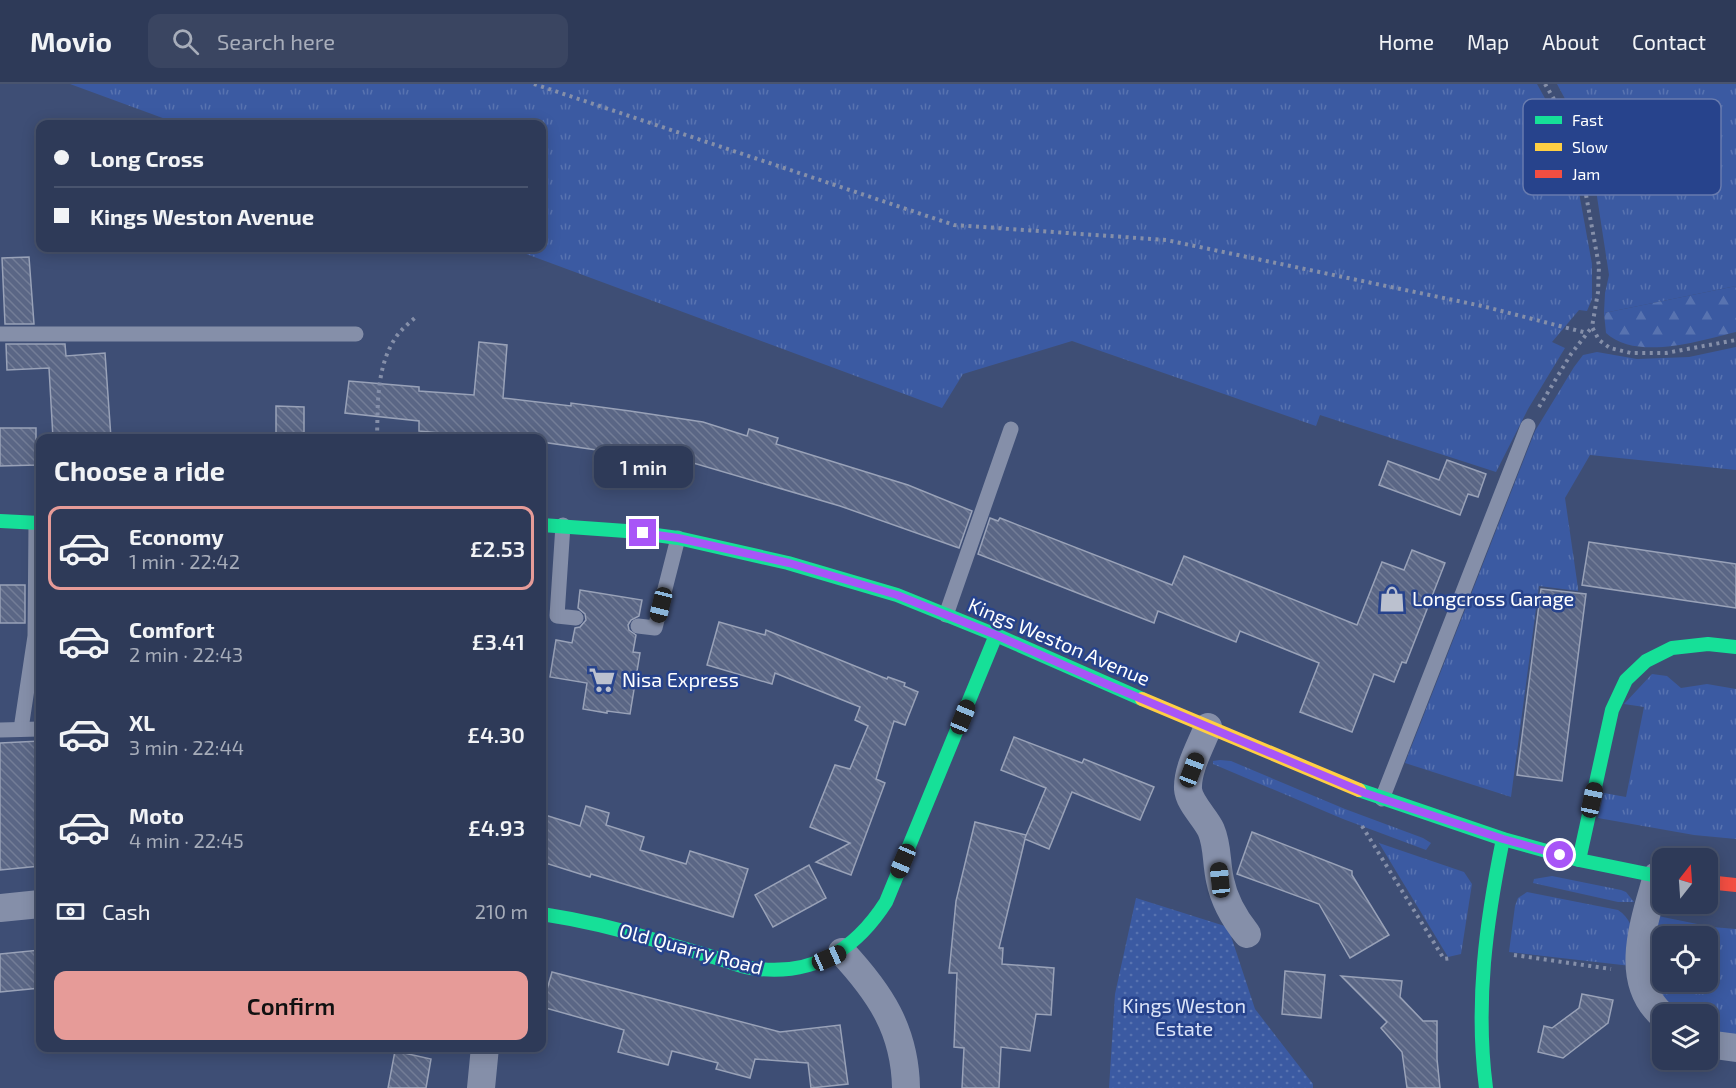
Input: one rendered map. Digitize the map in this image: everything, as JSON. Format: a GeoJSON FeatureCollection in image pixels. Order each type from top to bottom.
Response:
{"type":"FeatureCollection","features":[{"type":"Feature","properties":{"kind":"street"},"geometry":{"type":"LineString","coordinates":[[0,521],[36,523]]}},
{"type":"Feature","properties":{"kind":"street","name":"Kings Weston Avenue"},"geometry":{"type":"LineString","coordinates":[[546,525],[678,538],[789,563],[897,595],[1382,798],[1503,839],[1579,860],[1652,875]]}},
{"type":"Feature","properties":{"kind":"street","name":"Old Quarry Road"},"geometry":{"type":"LineString","coordinates":[[546,916],[608,927],[739,965],[766,970],[804,966],[842,952],[868,929],[886,902],[996,635]]}},
{"type":"Feature","properties":{"kind":"street"},"geometry":{"type":"LineString","coordinates":[[1579,860],[1612,710],[1626,680],[1646,661],[1672,648],[1708,644],[1736,648]]}},
{"type":"Feature","properties":{"kind":"street"},"geometry":{"type":"LineString","coordinates":[[1208,727],[1192,770],[1188,790],[1193,802],[1206,819],[1214,838],[1220,880],[1227,903],[1247,934]]}},
{"type":"Feature","properties":{"kind":"street"},"geometry":{"type":"LineString","coordinates":[[1486,1088],[1482,1042],[1483,951],[1489,907],[1503,839]]}},
{"type":"Feature","properties":{"kind":"street"},"geometry":{"type":"LineString","coordinates":[[1718,883],[1736,885]]}},
{"type":"Feature","properties":{"kind":"street"},"geometry":{"type":"LineString","coordinates":[[1652,900],[1641,939],[1638,973],[1653,1004]]}},
{"type":"Feature","properties":{"kind":"street"},"geometry":{"type":"LineString","coordinates":[[0,908],[36,904]]}},
{"type":"Feature","properties":{"kind":"street"},"geometry":{"type":"LineString","coordinates":[[842,952],[870,984],[893,1024],[903,1053],[906,1088]]}},
{"type":"Feature","properties":{"kind":"street"},"geometry":{"type":"LineString","coordinates":[[1718,1046],[1736,1048]]}},
{"type":"Feature","properties":{"kind":"street"},"geometry":{"type":"LineString","coordinates":[[481,1088],[485,1052]]}},
{"type":"Feature","properties":{"kind":"lane"},"geometry":{"type":"LineString","coordinates":[[0,334],[357,334]]}},
{"type":"Feature","properties":{"kind":"lane"},"geometry":{"type":"LineString","coordinates":[[1382,798],[1528,426]]}},
{"type":"Feature","properties":{"kind":"lane"},"geometry":{"type":"LineString","coordinates":[[946,615],[1011,429]]}},
{"type":"Feature","properties":{"kind":"lane"},"geometry":{"type":"LineString","coordinates":[[563,525],[557,616],[576,618]]}},
{"type":"Feature","properties":{"kind":"lane"},"geometry":{"type":"LineString","coordinates":[[638,626],[655,627],[678,538]]}},
{"type":"Feature","properties":{"kind":"lane"},"geometry":{"type":"LineString","coordinates":[[21,729],[35,636],[36,598]]}},
{"type":"Feature","properties":{"kind":"lane"},"geometry":{"type":"LineString","coordinates":[[0,730],[36,729]]}},
{"type":"Feature","properties":{"kind":"path"},"geometry":{"type":"LineString","coordinates":[[534,84],[954,225],[1166,240],[1482,306],[1587,333]]}},
{"type":"Feature","properties":{"kind":"path"},"geometry":{"type":"LineString","coordinates":[[1545,84],[1554,99]]}},
{"type":"Feature","properties":{"kind":"path"},"geometry":{"type":"LineString","coordinates":[[1528,426],[1571,354],[1592,327],[1598,292],[1599,266],[1586,195]]}},
{"type":"Feature","properties":{"kind":"path"},"geometry":{"type":"LineString","coordinates":[[377,434],[378,386],[385,356],[397,335],[416,317]]}},
{"type":"Feature","properties":{"kind":"path"},"geometry":{"type":"LineString","coordinates":[[1592,327],[1599,340],[1610,348],[1631,353],[1666,353],[1736,340]]}},
{"type":"Feature","properties":{"kind":"green space"},"geometry":{"type":"Polygon","coordinates":[[[70,84],[1537,84],[1545,99],[1523,99],[1523,195],[1579,195],[1592,264],[1592,299],[1587,311],[1579,310],[1552,342],[1565,348],[1528,409],[1496,472],[1320,415],[1316,426],[1072,341],[963,374],[942,408],[521,252],[546,252],[546,120],[168,120],[70,84]]]}},
{"type":"Feature","properties":{"kind":"green space"},"geometry":{"type":"Polygon","coordinates":[[[1557,84],[1736,84],[1736,286],[1604,313],[1609,275],[1597,195],[1721,195],[1721,99],[1565,99],[1557,84]]]}},
{"type":"Feature","properties":{"kind":"green space"},"geometry":{"type":"Polygon","coordinates":[[[1736,286],[1736,332],[1687,344],[1651,347],[1634,346],[1606,333],[1604,313],[1736,286]]]}},
{"type":"Feature","properties":{"kind":"green space"},"geometry":{"type":"Polygon","coordinates":[[[1736,347],[1736,470],[1590,455],[1565,498],[1578,591],[1539,586],[1511,797],[1405,763],[1535,431],[1583,355],[1597,352],[1637,359],[1689,357],[1736,347]]]}},
{"type":"Feature","properties":{"kind":"green space"},"geometry":{"type":"Polygon","coordinates":[[[1652,674],[1667,676],[1681,688],[1707,684],[1736,689],[1736,839],[1694,835],[1598,818],[1604,793],[1626,797],[1644,707],[1624,704],[1652,674]]]}},
{"type":"Feature","properties":{"kind":"green space"},"geometry":{"type":"Polygon","coordinates":[[[1213,761],[1231,761],[1431,843],[1426,850],[1343,819],[1213,764],[1213,761]]]}},
{"type":"Feature","properties":{"kind":"green space"},"geometry":{"type":"Polygon","coordinates":[[[1379,843],[1464,872],[1472,884],[1461,954],[1448,957],[1379,843]]]}},
{"type":"Feature","properties":{"kind":"green space"},"geometry":{"type":"Polygon","coordinates":[[[1552,876],[1621,890],[1626,892],[1634,902],[1618,902],[1533,883],[1534,879],[1552,876]]]}},
{"type":"Feature","properties":{"kind":"green space"},"geometry":{"type":"Polygon","coordinates":[[[1527,892],[1618,910],[1625,916],[1632,928],[1631,966],[1509,952],[1515,906],[1518,898],[1527,892]]]}},
{"type":"Feature","properties":{"kind":"green space","name":"Kings Weston Estate"},"geometry":{"type":"Polygon","coordinates":[[[1136,898],[1228,927],[1255,1009],[1313,1084],[1313,1088],[1109,1088],[1115,994],[1136,898]]]}},
{"type":"Feature","properties":{"kind":"green space"},"geometry":{"type":"Polygon","coordinates":[[[1653,915],[1707,926],[1652,926],[1653,915]]]}},
{"type":"Feature","properties":{"kind":"green space"},"geometry":{"type":"Polygon","coordinates":[[[1718,928],[1736,929],[1736,1038],[1718,1036],[1718,1004],[1667,1004],[1660,992],[1718,992],[1718,928]]]}},
{"type":"Feature","properties":{"kind":"green space"},"geometry":{"type":"Polygon","coordinates":[[[1652,935],[1652,978],[1650,975],[1652,935]]]}},
{"type":"Feature","properties":{"kind":"building"},"geometry":{"type":"Polygon","coordinates":[[[29,257],[34,324],[5,324],[2,258],[29,257]]]}},
{"type":"Feature","properties":{"kind":"building"},"geometry":{"type":"Polygon","coordinates":[[[479,342],[507,345],[503,398],[571,406],[571,403],[703,422],[747,436],[749,429],[778,438],[776,444],[908,485],[972,511],[959,548],[840,506],[683,460],[546,443],[546,434],[451,434],[419,431],[419,421],[345,413],[349,381],[419,387],[419,391],[474,395],[479,342]]]}},
{"type":"Feature","properties":{"kind":"building"},"geometry":{"type":"Polygon","coordinates":[[[6,344],[65,344],[66,356],[105,353],[111,434],[53,434],[49,368],[7,370],[6,344]]]}},
{"type":"Feature","properties":{"kind":"building"},"geometry":{"type":"Polygon","coordinates":[[[276,406],[304,407],[304,434],[276,434],[276,406]]]}},
{"type":"Feature","properties":{"kind":"building"},"geometry":{"type":"Polygon","coordinates":[[[0,428],[36,428],[36,465],[0,466],[0,428]]]}},
{"type":"Feature","properties":{"kind":"building"},"geometry":{"type":"Polygon","coordinates":[[[1447,460],[1486,474],[1478,497],[1468,494],[1460,515],[1379,485],[1388,461],[1439,480],[1447,460]]]}},
{"type":"Feature","properties":{"kind":"building"},"geometry":{"type":"Polygon","coordinates":[[[990,518],[998,521],[1000,518],[1172,585],[1184,556],[1357,625],[1382,562],[1404,570],[1412,550],[1445,563],[1406,663],[1402,662],[1394,682],[1374,674],[1352,732],[1300,712],[1319,663],[1240,631],[1236,642],[1158,611],[1154,623],[978,554],[990,518]]]}},
{"type":"Feature","properties":{"kind":"building"},"geometry":{"type":"Polygon","coordinates":[[[1589,542],[1736,564],[1736,608],[1582,585],[1589,542]]]}},
{"type":"Feature","properties":{"kind":"building"},"geometry":{"type":"Polygon","coordinates":[[[0,585],[25,585],[25,623],[0,623],[0,585]]]}},
{"type":"Feature","properties":{"kind":"building"},"geometry":{"type":"Polygon","coordinates":[[[1541,589],[1586,594],[1562,781],[1517,775],[1541,589]]]}},
{"type":"Feature","properties":{"kind":"building"},"geometry":{"type":"Polygon","coordinates":[[[580,590],[642,600],[639,616],[631,620],[628,625],[629,630],[636,635],[633,652],[640,653],[630,714],[583,709],[587,683],[550,677],[556,640],[572,643],[575,628],[580,627],[586,620],[585,614],[578,608],[580,590]]]}},
{"type":"Feature","properties":{"kind":"building"},"geometry":{"type":"Polygon","coordinates":[[[719,622],[765,635],[766,630],[887,679],[888,677],[905,683],[904,686],[918,692],[905,725],[894,721],[876,779],[885,783],[851,875],[816,862],[850,843],[810,827],[835,765],[850,769],[868,726],[855,720],[860,707],[775,673],[772,684],[707,665],[719,622]]]}},
{"type":"Feature","properties":{"kind":"building"},"geometry":{"type":"Polygon","coordinates":[[[1014,737],[1082,763],[1084,759],[1154,787],[1140,820],[1072,792],[1049,849],[1025,839],[999,948],[1003,948],[1002,964],[1054,968],[1051,1015],[1036,1014],[1030,1051],[1001,1047],[999,1088],[962,1088],[964,1048],[954,1047],[957,973],[949,973],[956,901],[975,822],[1026,835],[1025,838],[1046,788],[1001,770],[1014,737]]]}},
{"type":"Feature","properties":{"kind":"building"},"geometry":{"type":"Polygon","coordinates":[[[36,741],[36,866],[0,870],[0,743],[36,741]]]}},
{"type":"Feature","properties":{"kind":"building"},"geometry":{"type":"Polygon","coordinates":[[[586,806],[609,813],[606,825],[644,837],[640,850],[686,864],[690,851],[748,869],[733,917],[591,874],[590,877],[546,863],[546,815],[580,826],[586,806]]]}},
{"type":"Feature","properties":{"kind":"building"},"geometry":{"type":"Polygon","coordinates":[[[1252,832],[1352,871],[1352,875],[1389,935],[1350,958],[1319,904],[1237,874],[1252,832]]]}},
{"type":"Feature","properties":{"kind":"building"},"geometry":{"type":"Polygon","coordinates":[[[809,865],[826,898],[773,927],[755,895],[809,865]]]}},
{"type":"Feature","properties":{"kind":"building"},"geometry":{"type":"Polygon","coordinates":[[[36,950],[36,988],[0,992],[0,954],[36,950]]]}},
{"type":"Feature","properties":{"kind":"building"},"geometry":{"type":"Polygon","coordinates":[[[1285,971],[1325,975],[1321,1018],[1282,1014],[1285,971]]]}},
{"type":"Feature","properties":{"kind":"building"},"geometry":{"type":"Polygon","coordinates":[[[552,972],[780,1032],[840,1025],[848,1084],[811,1088],[808,1063],[755,1059],[750,1078],[716,1069],[718,1063],[672,1051],[668,1065],[618,1052],[624,1030],[546,1008],[546,993],[552,972]]]}},
{"type":"Feature","properties":{"kind":"building"},"geometry":{"type":"Polygon","coordinates":[[[1341,976],[1402,981],[1400,997],[1423,1021],[1437,1021],[1440,1088],[1407,1088],[1402,1052],[1381,1028],[1387,1022],[1341,976]]]}},
{"type":"Feature","properties":{"kind":"building"},"geometry":{"type":"Polygon","coordinates":[[[1582,994],[1613,1000],[1608,1023],[1563,1058],[1538,1052],[1544,1026],[1552,1028],[1579,1008],[1582,994]]]}},
{"type":"Feature","properties":{"kind":"building"},"geometry":{"type":"Polygon","coordinates":[[[395,1052],[431,1059],[426,1088],[388,1088],[395,1052]]]}},
{"type":"Feature","properties":{"kind":"traffic: fast"},"geometry":{"type":"LineString","coordinates":[[0,521],[36,523]]}},
{"type":"Feature","properties":{"kind":"traffic: fast"},"geometry":{"type":"LineString","coordinates":[[546,525],[626,531],[678,538],[788,563],[897,595],[996,635],[1142,699]]}},
{"type":"Feature","properties":{"kind":"traffic: fast"},"geometry":{"type":"LineString","coordinates":[[546,915],[615,929],[747,967],[773,970],[793,969],[829,957],[860,935],[886,902],[996,635]]}},
{"type":"Feature","properties":{"kind":"traffic: fast"},"geometry":{"type":"LineString","coordinates":[[1579,860],[1612,710],[1626,680],[1646,661],[1672,648],[1708,644],[1736,647]]}},
{"type":"Feature","properties":{"kind":"traffic: fast"},"geometry":{"type":"LineString","coordinates":[[1359,790],[1503,839],[1579,860],[1652,875]]}},
{"type":"Feature","properties":{"kind":"traffic: fast"},"geometry":{"type":"LineString","coordinates":[[1486,1088],[1482,1025],[1484,963],[1503,839]]}},
{"type":"Feature","properties":{"kind":"traffic: slow"},"geometry":{"type":"LineString","coordinates":[[1142,699],[1359,790]]}},
{"type":"Feature","properties":{"kind":"traffic: jam"},"geometry":{"type":"LineString","coordinates":[[1718,883],[1736,885]]}},
{"type":"Feature","properties":{"kind":"place","name":"Longcross Garage"},"geometry":{"type":"Point","coordinates":[1392,599]}},
{"type":"Feature","properties":{"kind":"place","name":"Nisa Express"},"geometry":{"type":"Point","coordinates":[602,680]}},
{"type":"Feature","properties":{"kind":"route"},"geometry":{"type":"LineString","coordinates":[[643,533],[678,538],[789,563],[897,595],[1365,793],[1503,839],[1560,855]]}}]}
